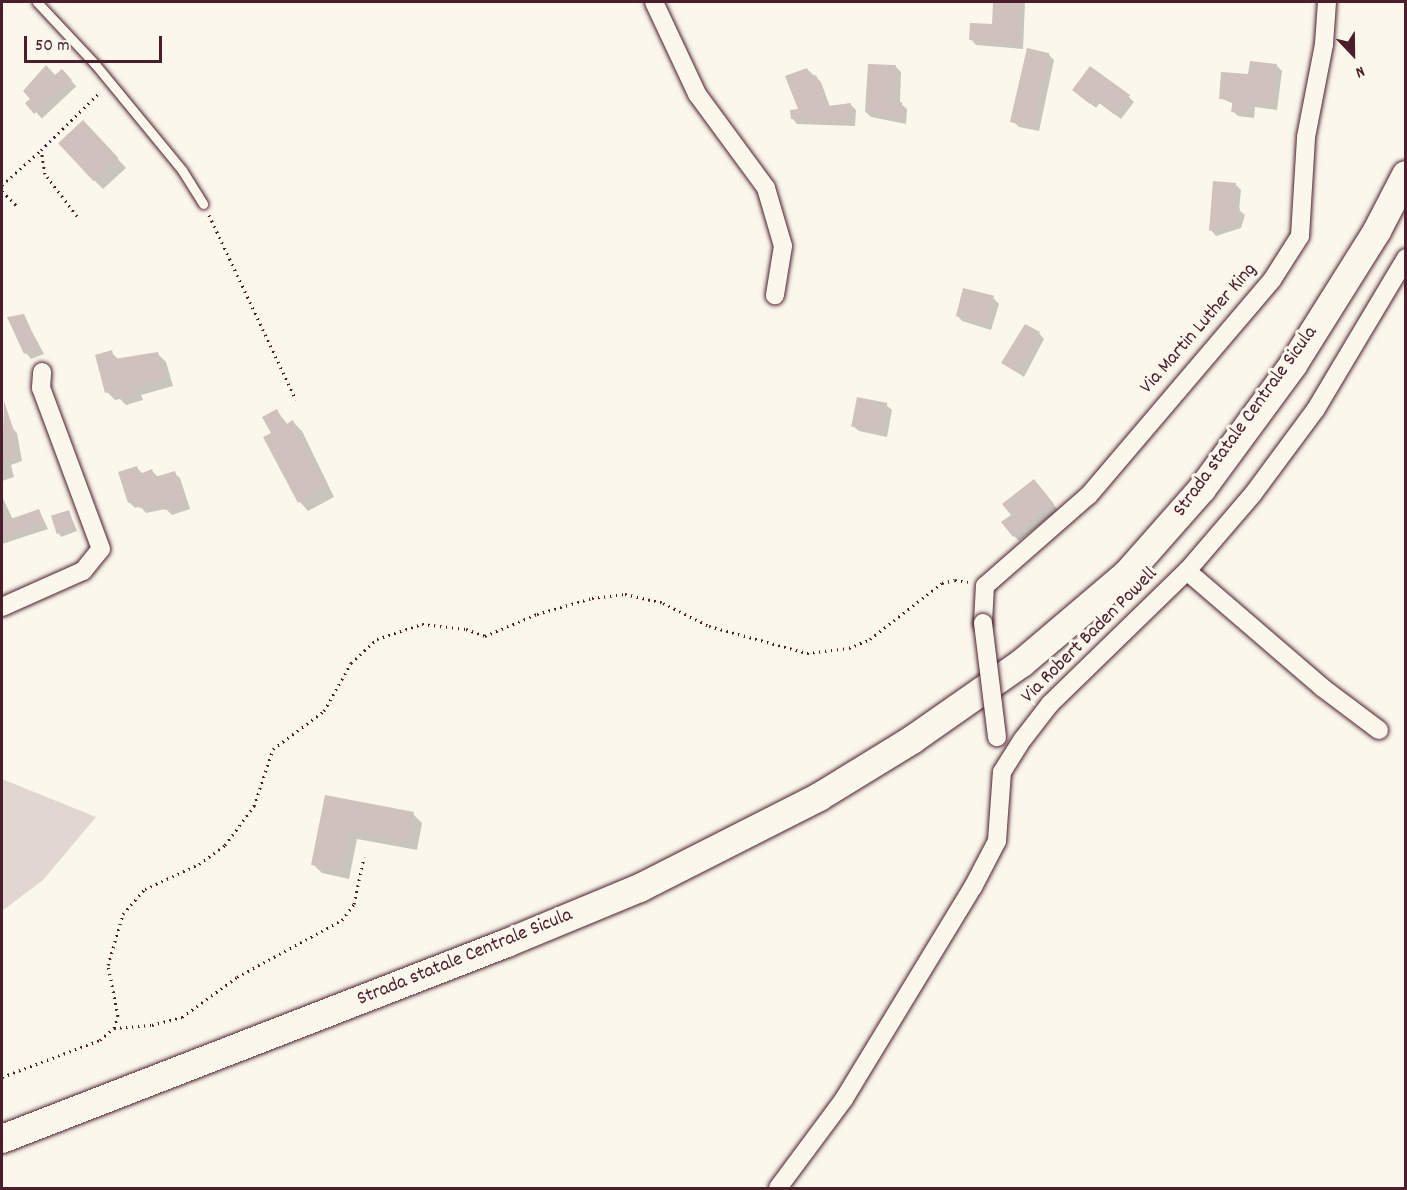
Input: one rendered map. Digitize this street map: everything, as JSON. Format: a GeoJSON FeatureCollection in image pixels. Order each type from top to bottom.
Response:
{"type":"FeatureCollection","features":[{"type":"Feature","properties":{"kind":"main road","name":"Strada statale Centrale Sicula"},"geometry":{"type":"LineString","coordinates":[[2,1139],[507,944],[640,888],[809,802],[912,740],[1022,663],[1126,574],[1202,489],[1293,365],[1377,231],[1406,176]]}},
{"type":"Feature","properties":{"kind":"street"},"geometry":{"type":"LineString","coordinates":[[654,2],[697,94],[766,188],[783,246],[775,295]]}},
{"type":"Feature","properties":{"kind":"street","name":"Via Martin Luther King"},"geometry":{"type":"LineString","coordinates":[[985,586],[1089,495],[1289,256],[1304,223],[1306,136],[1324,44],[1328,2]]}},
{"type":"Feature","properties":{"kind":"street","name":"Via Robert Baden Powell"},"geometry":{"type":"LineString","coordinates":[[1002,772],[1050,704],[1187,571],[1252,494],[1316,409],[1406,258]]}},
{"type":"Feature","properties":{"kind":"street"},"geometry":{"type":"LineString","coordinates":[[2,607],[82,571],[101,549],[41,388],[42,372]]}},
{"type":"Feature","properties":{"kind":"street"},"geometry":{"type":"LineString","coordinates":[[1187,571],[1323,688],[1379,730]]}},
{"type":"Feature","properties":{"kind":"street"},"geometry":{"type":"LineString","coordinates":[[778,1188],[844,1099],[972,888],[997,842],[1002,809],[1002,772],[983,623],[985,586]]}},
{"type":"Feature","properties":{"kind":"lane"},"geometry":{"type":"LineString","coordinates":[[37,2],[110,82],[182,170],[203,204]]}},
{"type":"Feature","properties":{"kind":"path"},"geometry":{"type":"LineString","coordinates":[[2,185],[110,82]]}},
{"type":"Feature","properties":{"kind":"path"},"geometry":{"type":"LineString","coordinates":[[41,150],[45,174],[77,216]]}},
{"type":"Feature","properties":{"kind":"path"},"geometry":{"type":"LineString","coordinates":[[2,190],[17,206]]}},
{"type":"Feature","properties":{"kind":"path"},"geometry":{"type":"LineString","coordinates":[[203,204],[296,400]]}},
{"type":"Feature","properties":{"kind":"path"},"geometry":{"type":"LineString","coordinates":[[2,1077],[100,1040],[114,1028],[118,1016],[108,965],[123,914],[145,889],[199,864],[225,846],[254,806],[273,750],[324,711],[351,663],[377,639],[422,624],[466,629],[485,636],[537,614],[592,598],[625,594],[644,596],[718,629],[807,652],[849,648],[870,639],[942,583],[955,580],[985,586]]}},
{"type":"Feature","properties":{"kind":"path"},"geometry":{"type":"LineString","coordinates":[[114,1028],[152,1025],[182,1017],[237,977],[342,920],[354,904],[364,857]]}},
{"type":"Feature","properties":{"kind":"shaded area"},"geometry":{"type":"Polygon","coordinates":[[[2,779],[96,817],[43,880],[2,911],[2,779]]]}},
{"type":"Feature","properties":{"kind":"building"},"geometry":{"type":"Polygon","coordinates":[[[993,2],[1021,2],[1019,44],[969,40],[970,23],[992,24],[993,2]]]}},
{"type":"Feature","properties":{"kind":"building"},"geometry":{"type":"Polygon","coordinates":[[[1027,48],[1049,53],[1032,127],[1010,122],[1027,48]]]}},
{"type":"Feature","properties":{"kind":"building"},"geometry":{"type":"Polygon","coordinates":[[[1250,61],[1277,64],[1272,105],[1250,102],[1249,114],[1231,112],[1233,100],[1219,99],[1221,72],[1248,74],[1250,61]]]}},
{"type":"Feature","properties":{"kind":"building"},"geometry":{"type":"Polygon","coordinates":[[[868,64],[896,65],[895,102],[902,102],[902,119],[865,112],[868,64]]]}},
{"type":"Feature","properties":{"kind":"building"},"geometry":{"type":"Polygon","coordinates":[[[46,65],[55,75],[62,69],[72,80],[34,114],[25,103],[30,99],[23,91],[46,65]]]}},
{"type":"Feature","properties":{"kind":"building"},"geometry":{"type":"Polygon","coordinates":[[[1090,66],[1130,95],[1115,115],[1094,99],[1090,104],[1072,90],[1090,66]]]}},
{"type":"Feature","properties":{"kind":"building"},"geometry":{"type":"Polygon","coordinates":[[[807,68],[810,77],[816,75],[828,106],[851,103],[850,121],[791,119],[790,110],[798,109],[785,76],[807,68]]]}},
{"type":"Feature","properties":{"kind":"building"},"geometry":{"type":"Polygon","coordinates":[[[83,120],[118,158],[94,181],[58,143],[83,120]]]}},
{"type":"Feature","properties":{"kind":"building"},"geometry":{"type":"Polygon","coordinates":[[[1213,181],[1236,183],[1234,208],[1240,208],[1236,223],[1209,231],[1213,181]]]}},
{"type":"Feature","properties":{"kind":"building"},"geometry":{"type":"Polygon","coordinates":[[[963,288],[994,296],[987,324],[956,316],[963,288]]]}},
{"type":"Feature","properties":{"kind":"building"},"geometry":{"type":"Polygon","coordinates":[[[24,314],[39,348],[24,354],[7,317],[24,314]]]}},
{"type":"Feature","properties":{"kind":"building"},"geometry":{"type":"Polygon","coordinates":[[[1025,324],[1040,332],[1018,373],[1001,363],[1025,324]]]}},
{"type":"Feature","properties":{"kind":"building"},"geometry":{"type":"Polygon","coordinates":[[[112,350],[114,359],[158,352],[165,378],[134,387],[136,392],[116,397],[114,390],[105,393],[95,355],[112,350]]]}},
{"type":"Feature","properties":{"kind":"building"},"geometry":{"type":"Polygon","coordinates":[[[857,397],[887,403],[882,432],[851,426],[857,397]]]}},
{"type":"Feature","properties":{"kind":"building"},"geometry":{"type":"Polygon","coordinates":[[[4,401],[18,443],[14,445],[18,456],[2,462],[4,401]]]}},
{"type":"Feature","properties":{"kind":"building"},"geometry":{"type":"Polygon","coordinates":[[[277,409],[285,425],[293,420],[326,488],[298,503],[263,437],[271,433],[262,417],[277,409]]]}},
{"type":"Feature","properties":{"kind":"building"},"geometry":{"type":"Polygon","coordinates":[[[137,466],[140,474],[152,469],[155,477],[175,471],[185,503],[165,510],[163,503],[139,508],[137,500],[128,503],[118,472],[137,466]]]}},
{"type":"Feature","properties":{"kind":"building"},"geometry":{"type":"Polygon","coordinates":[[[1034,479],[1054,504],[1013,537],[1001,522],[1011,515],[1002,504],[1034,479]]]}},
{"type":"Feature","properties":{"kind":"building"},"geometry":{"type":"Polygon","coordinates":[[[39,509],[44,524],[2,538],[2,522],[39,509]]]}},
{"type":"Feature","properties":{"kind":"building"},"geometry":{"type":"Polygon","coordinates":[[[69,510],[75,528],[57,534],[51,516],[69,510]]]}},
{"type":"Feature","properties":{"kind":"building"},"geometry":{"type":"Polygon","coordinates":[[[325,795],[414,812],[408,842],[349,831],[341,870],[311,865],[325,795]]]}}]}
